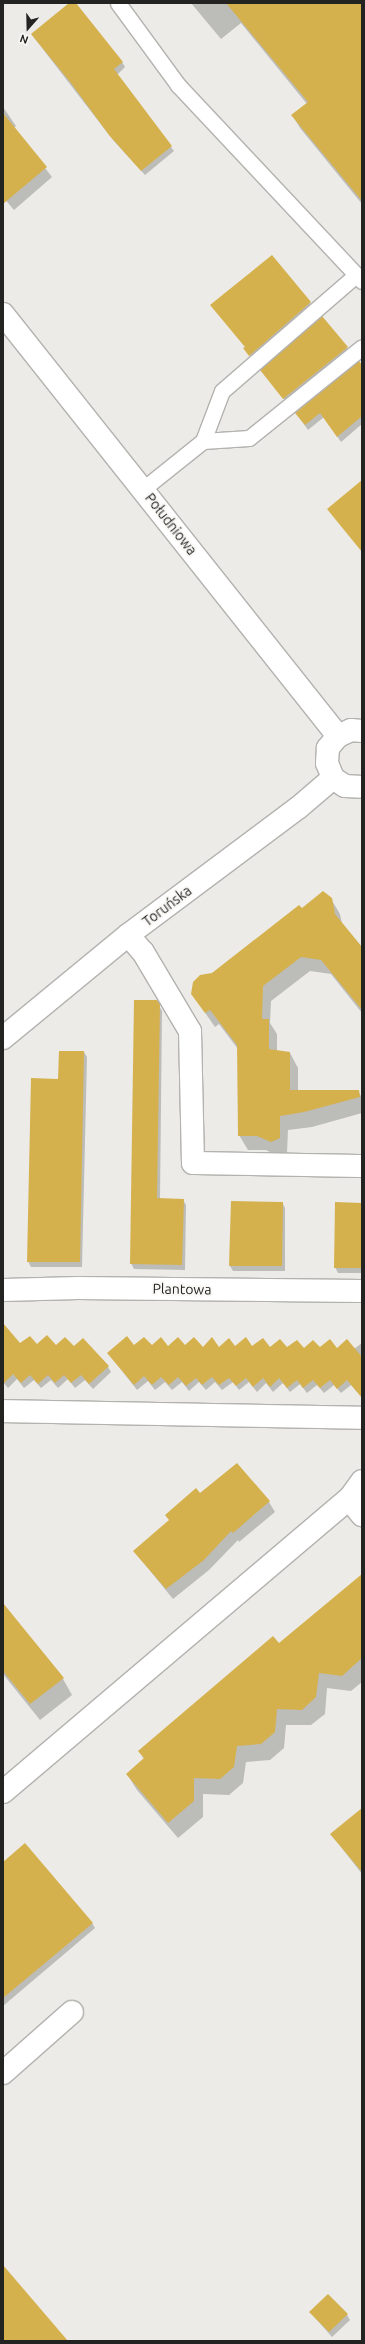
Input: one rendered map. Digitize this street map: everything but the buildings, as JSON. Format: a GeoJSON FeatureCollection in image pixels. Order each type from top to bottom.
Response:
{"type":"FeatureCollection","features":[{"type":"Feature","properties":{"kind":"street","name":"Południowa"},"geometry":{"type":"LineString","coordinates":[[3,314],[338,736]]}},
{"type":"Feature","properties":{"kind":"street"},"geometry":{"type":"LineString","coordinates":[[362,731],[351,730],[338,736],[328,748],[327,763],[333,778],[345,786],[362,787]]}},
{"type":"Feature","properties":{"kind":"street","name":"Toruńska"},"geometry":{"type":"LineString","coordinates":[[3,1038],[128,935],[298,808],[333,778]]}},
{"type":"Feature","properties":{"kind":"street"},"geometry":{"type":"LineString","coordinates":[[128,935],[144,952],[190,1031],[193,1163],[362,1166]]}},
{"type":"Feature","properties":{"kind":"street","name":"Plantowa"},"geometry":{"type":"LineString","coordinates":[[3,1290],[78,1288],[362,1290]]}},
{"type":"Feature","properties":{"kind":"street"},"geometry":{"type":"LineString","coordinates":[[3,1411],[362,1418]]}},
{"type":"Feature","properties":{"kind":"street"},"geometry":{"type":"LineString","coordinates":[[3,1792],[355,1507],[362,1481]]}},
{"type":"Feature","properties":{"kind":"street"},"geometry":{"type":"LineString","coordinates":[[3,2073],[72,2012]]}},
{"type":"Feature","properties":{"kind":"lane"},"geometry":{"type":"LineString","coordinates":[[118,3],[178,85],[359,278],[222,390],[203,441],[143,489]]}},
{"type":"Feature","properties":{"kind":"lane"},"geometry":{"type":"LineString","coordinates":[[203,441],[249,438],[362,347]]}}]}
